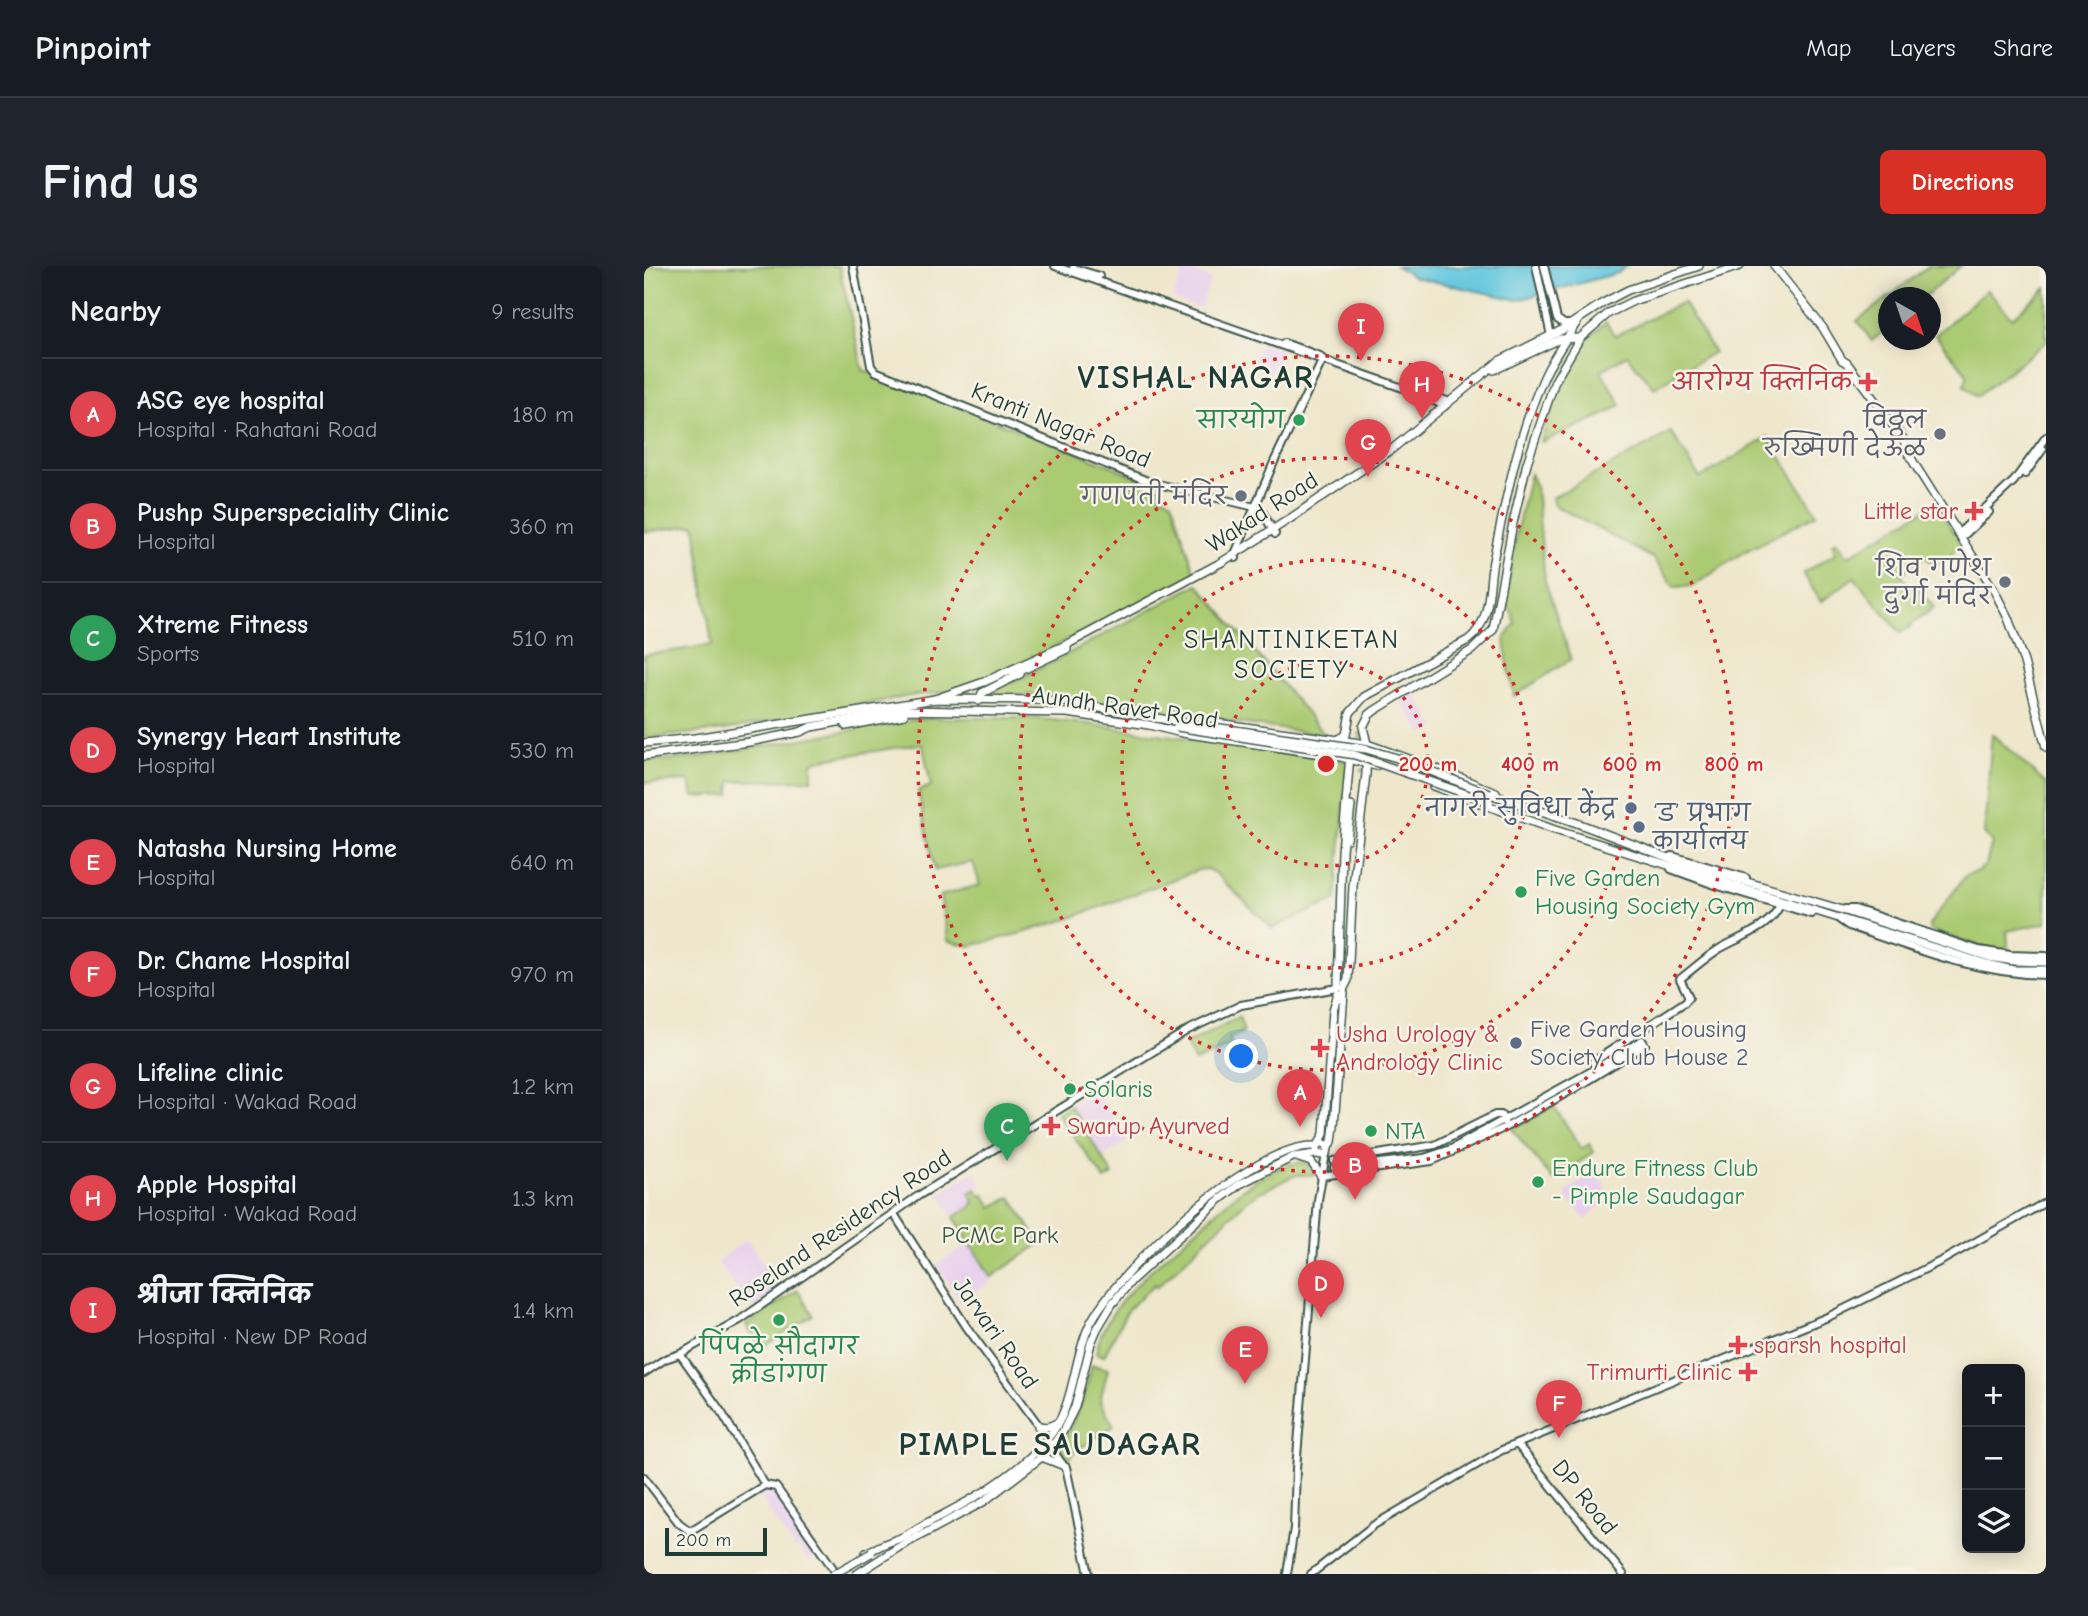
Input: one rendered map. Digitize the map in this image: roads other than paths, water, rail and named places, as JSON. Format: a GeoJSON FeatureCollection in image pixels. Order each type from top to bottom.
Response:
{"type":"FeatureCollection","features":[{"type":"Feature","properties":{"kind":"main road","name":"Wakad Road"},"geometry":{"type":"LineString","coordinates":[[1070,648],[1274,532],[1391,450],[1497,368],[1572,329],[1628,290],[1699,266]]}},
{"type":"Feature","properties":{"kind":"main road"},"geometry":{"type":"LineString","coordinates":[[1151,716],[1337,740],[1350,731],[1368,710],[1472,650],[1493,630],[1519,489],[1545,407],[1561,368],[1582,335],[1609,313],[1633,301],[1740,266]]}},
{"type":"Feature","properties":{"kind":"main road"},"geometry":{"type":"LineString","coordinates":[[1775,266],[1823,328],[1842,360],[1905,440],[1906,446],[1994,590],[2008,618],[2024,662],[2046,747]]}},
{"type":"Feature","properties":{"kind":"main road"},"geometry":{"type":"LineString","coordinates":[[1554,334],[1572,329],[1582,335]]}},
{"type":"Feature","properties":{"kind":"main road"},"geometry":{"type":"LineString","coordinates":[[1350,731],[1354,713],[1365,702],[1442,658],[1474,635],[1483,621],[1508,487],[1538,391],[1549,366],[1572,329]]}},
{"type":"Feature","properties":{"kind":"main road","name":"Wakad Road"},"geometry":{"type":"LineString","coordinates":[[1449,405],[1499,361],[1554,334]]}},
{"type":"Feature","properties":{"kind":"main road"},"geometry":{"type":"LineString","coordinates":[[1535,350],[1546,355],[1549,366]]}},
{"type":"Feature","properties":{"kind":"main road"},"geometry":{"type":"LineString","coordinates":[[1961,535],[2000,590],[2014,619],[2029,661],[2046,729]]}},
{"type":"Feature","properties":{"kind":"main road","name":"Wakad Road"},"geometry":{"type":"LineString","coordinates":[[935,699],[984,682],[1068,644],[1236,556]]}},
{"type":"Feature","properties":{"kind":"main road"},"geometry":{"type":"LineString","coordinates":[[1491,571],[1503,573]]}},
{"type":"Feature","properties":{"kind":"main road"},"geometry":{"type":"LineString","coordinates":[[1341,992],[1343,830],[1351,759],[1350,713],[1364,697],[1461,644]]}},
{"type":"Feature","properties":{"kind":"main road"},"geometry":{"type":"LineString","coordinates":[[972,692],[1070,648]]}},
{"type":"Feature","properties":{"kind":"main road"},"geometry":{"type":"LineString","coordinates":[[979,701],[979,696],[988,689],[1054,659],[1070,648]]}},
{"type":"Feature","properties":{"kind":"main road"},"geometry":{"type":"LineString","coordinates":[[1342,887],[1361,773],[1368,763],[1371,745],[1363,727],[1369,715],[1440,672],[1448,664]]}},
{"type":"Feature","properties":{"kind":"main road","name":"Aundh Ravet Road"},"geometry":{"type":"LineString","coordinates":[[644,743],[695,738],[935,699],[1041,699],[1151,716]]}},
{"type":"Feature","properties":{"kind":"main road","name":"Aundh Ravet Road"},"geometry":{"type":"LineString","coordinates":[[644,756],[696,751],[903,710],[1040,711],[1149,725],[1182,733],[1368,763],[1492,802],[1555,830],[1653,857]]}},
{"type":"Feature","properties":{"kind":"main road"},"geometry":{"type":"LineString","coordinates":[[800,732],[904,715]]}},
{"type":"Feature","properties":{"kind":"main road"},"geometry":{"type":"LineString","coordinates":[[1151,716],[1178,724],[1355,755],[1492,802],[1499,796]]}},
{"type":"Feature","properties":{"kind":"main road"},"geometry":{"type":"LineString","coordinates":[[1149,725],[1178,724]]}},
{"type":"Feature","properties":{"kind":"main road"},"geometry":{"type":"LineString","coordinates":[[1350,731],[1371,745],[1454,775],[1499,796],[1653,857],[1804,908],[1815,906]]}},
{"type":"Feature","properties":{"kind":"main road"},"geometry":{"type":"LineString","coordinates":[[1355,877],[1353,865],[1361,773]]}},
{"type":"Feature","properties":{"kind":"main road"},"geometry":{"type":"LineString","coordinates":[[1322,1150],[1333,1010],[1348,980],[1361,773]]}},
{"type":"Feature","properties":{"kind":"main road"},"geometry":{"type":"LineString","coordinates":[[1662,860],[1801,898],[1815,906],[1994,966],[2046,972]]}},
{"type":"Feature","properties":{"kind":"main road"},"geometry":{"type":"LineString","coordinates":[[1857,919],[1989,957],[2046,962]]}},
{"type":"Feature","properties":{"kind":"main road"},"geometry":{"type":"LineString","coordinates":[[833,1573],[871,1553],[895,1546],[983,1502],[1042,1457],[1072,1392],[1083,1340],[1105,1300],[1125,1275],[1203,1203],[1235,1178],[1290,1149],[1303,1145],[1322,1150]]}},
{"type":"Feature","properties":{"kind":"main road"},"geometry":{"type":"LineString","coordinates":[[855,1574],[895,1546],[979,1495],[1049,1442],[1075,1407],[1091,1343],[1120,1293],[1219,1200],[1257,1174],[1293,1157],[1322,1150]]}},
{"type":"Feature","properties":{"kind":"main road"},"geometry":{"type":"LineString","coordinates":[[1293,1157],[1306,1158],[1314,1164],[1321,1176]]}},
{"type":"Feature","properties":{"kind":"main road"},"geometry":{"type":"LineString","coordinates":[[1038,1426],[1048,1427],[1058,1423]]}},
{"type":"Feature","properties":{"kind":"main road"},"geometry":{"type":"LineString","coordinates":[[1042,1457],[1064,1467]]}},
{"type":"Feature","properties":{"kind":"main road"},"geometry":{"type":"LineString","coordinates":[[833,1573],[889,1541],[895,1546]]}},
{"type":"Feature","properties":{"kind":"street","name":"Kranti Nagar Road"},"geometry":{"type":"LineString","coordinates":[[853,266],[871,366],[875,370],[1150,482],[1255,507]]}},
{"type":"Feature","properties":{"kind":"street"},"geometry":{"type":"LineString","coordinates":[[1055,266],[1323,359]]}},
{"type":"Feature","properties":{"kind":"street"},"geometry":{"type":"LineString","coordinates":[[1068,266],[1449,405]]}},
{"type":"Feature","properties":{"kind":"street"},"geometry":{"type":"LineString","coordinates":[[1536,266],[1554,334]]}},
{"type":"Feature","properties":{"kind":"street"},"geometry":{"type":"LineString","coordinates":[[1544,266],[1557,319],[1572,329]]}},
{"type":"Feature","properties":{"kind":"street"},"geometry":{"type":"LineString","coordinates":[[1236,556],[1255,507],[1323,359]]}},
{"type":"Feature","properties":{"kind":"street"},"geometry":{"type":"LineString","coordinates":[[1961,535],[2014,481],[2046,437]]}},
{"type":"Feature","properties":{"kind":"street"},"geometry":{"type":"LineString","coordinates":[[1961,535],[2018,483],[2046,444]]}},
{"type":"Feature","properties":{"kind":"street"},"geometry":{"type":"LineString","coordinates":[[1255,507],[1263,513],[1274,532]]}},
{"type":"Feature","properties":{"kind":"street"},"geometry":{"type":"LineString","coordinates":[[1663,853],[1808,896],[1815,906],[1811,914],[1780,905],[1661,866],[1653,857],[1663,853]]}},
{"type":"Feature","properties":{"kind":"street"},"geometry":{"type":"LineString","coordinates":[[1600,1070],[1593,1062],[1685,1002],[1689,997],[1680,979],[1719,950],[1763,925],[1774,916],[1780,905]]}},
{"type":"Feature","properties":{"kind":"street"},"geometry":{"type":"LineString","coordinates":[[1835,912],[1855,909],[1979,950],[2010,955],[2046,956]]}},
{"type":"Feature","properties":{"kind":"street"},"geometry":{"type":"LineString","coordinates":[[1835,912],[1849,926],[1973,967],[2013,974],[2046,972]]}},
{"type":"Feature","properties":{"kind":"street","name":"Roseland Residency Road"},"geometry":{"type":"LineString","coordinates":[[644,1373],[665,1359],[714,1336],[785,1291],[955,1172],[1188,1030],[1241,1005],[1341,992]]}},
{"type":"Feature","properties":{"kind":"street"},"geometry":{"type":"LineString","coordinates":[[1334,1168],[1432,1161],[1505,1124],[1618,1059]]}},
{"type":"Feature","properties":{"kind":"street"},"geometry":{"type":"LineString","coordinates":[[1321,1176],[1334,1168],[1435,1145],[1495,1115],[1501,1115],[1505,1124]]}},
{"type":"Feature","properties":{"kind":"street"},"geometry":{"type":"LineString","coordinates":[[1287,1574],[1294,1528],[1303,1378],[1322,1150],[1333,1155],[1334,1168]]}},
{"type":"Feature","properties":{"kind":"street"},"geometry":{"type":"LineString","coordinates":[[1311,1574],[1396,1512],[1487,1458],[1830,1316],[1942,1260],[2046,1202]]}},
{"type":"Feature","properties":{"kind":"street","name":"Jarvari Road"},"geometry":{"type":"LineString","coordinates":[[894,1214],[958,1316],[1066,1465],[1064,1467],[1069,1474],[1088,1574]]}},
{"type":"Feature","properties":{"kind":"street"},"geometry":{"type":"LineString","coordinates":[[680,1354],[722,1413],[765,1485]]}},
{"type":"Feature","properties":{"kind":"street","name":"DP Road"},"geometry":{"type":"LineString","coordinates":[[1517,1444],[1623,1574]]}},
{"type":"Feature","properties":{"kind":"street"},"geometry":{"type":"LineString","coordinates":[[644,1477],[679,1523],[690,1531],[765,1485],[779,1489],[833,1573]]}},
{"type":"Feature","properties":{"kind":"water"},"geometry":{"type":"Polygon","coordinates":[[[1396,266],[1626,266],[1618,273],[1518,300],[1414,277],[1396,266]]]}},
{"type":"Feature","properties":{"kind":"tunnel"},"geometry":{"type":"LineString","coordinates":[[904,715],[937,707],[972,692]]}},
{"type":"Feature","properties":{"kind":"tunnel"},"geometry":{"type":"LineString","coordinates":[[1359,730],[1360,747]]}},
{"type":"Feature","properties":{"kind":"tunnel"},"geometry":{"type":"LineString","coordinates":[[1361,758],[1361,774]]}},
{"type":"Feature","properties":{"kind":"place","name":"श्रीजा क्लिनिक"},"geometry":{"type":"Point","coordinates":[1361,361]}},
{"type":"Feature","properties":{"kind":"place","name":"आरोग्य क्लिनिक"},"geometry":{"type":"Point","coordinates":[1868,382]}},
{"type":"Feature","properties":{"kind":"place","name":"Apple Hospital"},"geometry":{"type":"Point","coordinates":[1422,419]}},
{"type":"Feature","properties":{"kind":"place","name":"सारयोग"},"geometry":{"type":"Point","coordinates":[1299,420]}},
{"type":"Feature","properties":{"kind":"place","name":"विठ्ठल रुख्मिणी देऊळ"},"geometry":{"type":"Point","coordinates":[1940,434]}},
{"type":"Feature","properties":{"kind":"place","name":"Lifeline clinic"},"geometry":{"type":"Point","coordinates":[1368,477]}},
{"type":"Feature","properties":{"kind":"place","name":"गणपती मंदिर"},"geometry":{"type":"Point","coordinates":[1241,496]}},
{"type":"Feature","properties":{"kind":"place","name":"Little star"},"geometry":{"type":"Point","coordinates":[1974,511]}},
{"type":"Feature","properties":{"kind":"place","name":"शिव गणेश दुर्गा मंदिर"},"geometry":{"type":"Point","coordinates":[2005,582]}},
{"type":"Feature","properties":{"kind":"place","name":"नागरी सुविधा केंद्र"},"geometry":{"type":"Point","coordinates":[1631,808]}},
{"type":"Feature","properties":{"kind":"place","name":"‘ड’ प्रभाग कार्यालय"},"geometry":{"type":"Point","coordinates":[1639,827]}},
{"type":"Feature","properties":{"kind":"place","name":"Five Garden Housing Society Gym"},"geometry":{"type":"Point","coordinates":[1521,892]}},
{"type":"Feature","properties":{"kind":"place","name":"Five Garden Housing Society Club House 2"},"geometry":{"type":"Point","coordinates":[1516,1043]}},
{"type":"Feature","properties":{"kind":"place","name":"Usha Urology & Andrology Clinic"},"geometry":{"type":"Point","coordinates":[1320,1048]}},
{"type":"Feature","properties":{"kind":"place","name":"Solaris"},"geometry":{"type":"Point","coordinates":[1070,1089]}},
{"type":"Feature","properties":{"kind":"place","name":"Swarup Ayurved"},"geometry":{"type":"Point","coordinates":[1051,1126]}},
{"type":"Feature","properties":{"kind":"place","name":"ASG eye hospital"},"geometry":{"type":"Point","coordinates":[1300,1127]}},
{"type":"Feature","properties":{"kind":"place","name":"NTA"},"geometry":{"type":"Point","coordinates":[1371,1131]}},
{"type":"Feature","properties":{"kind":"place","name":"Xtreme Fitness"},"geometry":{"type":"Point","coordinates":[1007,1161]}},
{"type":"Feature","properties":{"kind":"place","name":"Endure Fitness Club - Pimple Saudagar"},"geometry":{"type":"Point","coordinates":[1538,1182]}},
{"type":"Feature","properties":{"kind":"place","name":"Pushp Superspeciality Clinic"},"geometry":{"type":"Point","coordinates":[1355,1200]}},
{"type":"Feature","properties":{"kind":"place","name":"Synergy Heart Institute"},"geometry":{"type":"Point","coordinates":[1321,1318]}},
{"type":"Feature","properties":{"kind":"place","name":"पिंपळे सौदागर क्रीडांगण"},"geometry":{"type":"Point","coordinates":[779,1320]}},
{"type":"Feature","properties":{"kind":"place","name":"sparsh hospital"},"geometry":{"type":"Point","coordinates":[1738,1345]}},
{"type":"Feature","properties":{"kind":"place","name":"Trimurti Clinic"},"geometry":{"type":"Point","coordinates":[1748,1372]}},
{"type":"Feature","properties":{"kind":"place","name":"Natasha Nursing Home"},"geometry":{"type":"Point","coordinates":[1245,1384]}},
{"type":"Feature","properties":{"kind":"place","name":"Dr. Chame Hospital"},"geometry":{"type":"Point","coordinates":[1559,1438]}},
{"type":"Feature","properties":{"kind":"district","name":"VISHAL NAGAR"},"geometry":{"type":"Point","coordinates":[1196,377]}},
{"type":"Feature","properties":{"kind":"district","name":"SHANTINIKETAN SOCIETY"},"geometry":{"type":"Point","coordinates":[1292,654]}},
{"type":"Feature","properties":{"kind":"district","name":"PIMPLE SAUDAGAR"},"geometry":{"type":"Point","coordinates":[1050,1444]}},
{"type":"Feature","properties":{"kind":"park label","name":"PCMC Park"},"geometry":{"type":"Point","coordinates":[1000,1235]}}]}
